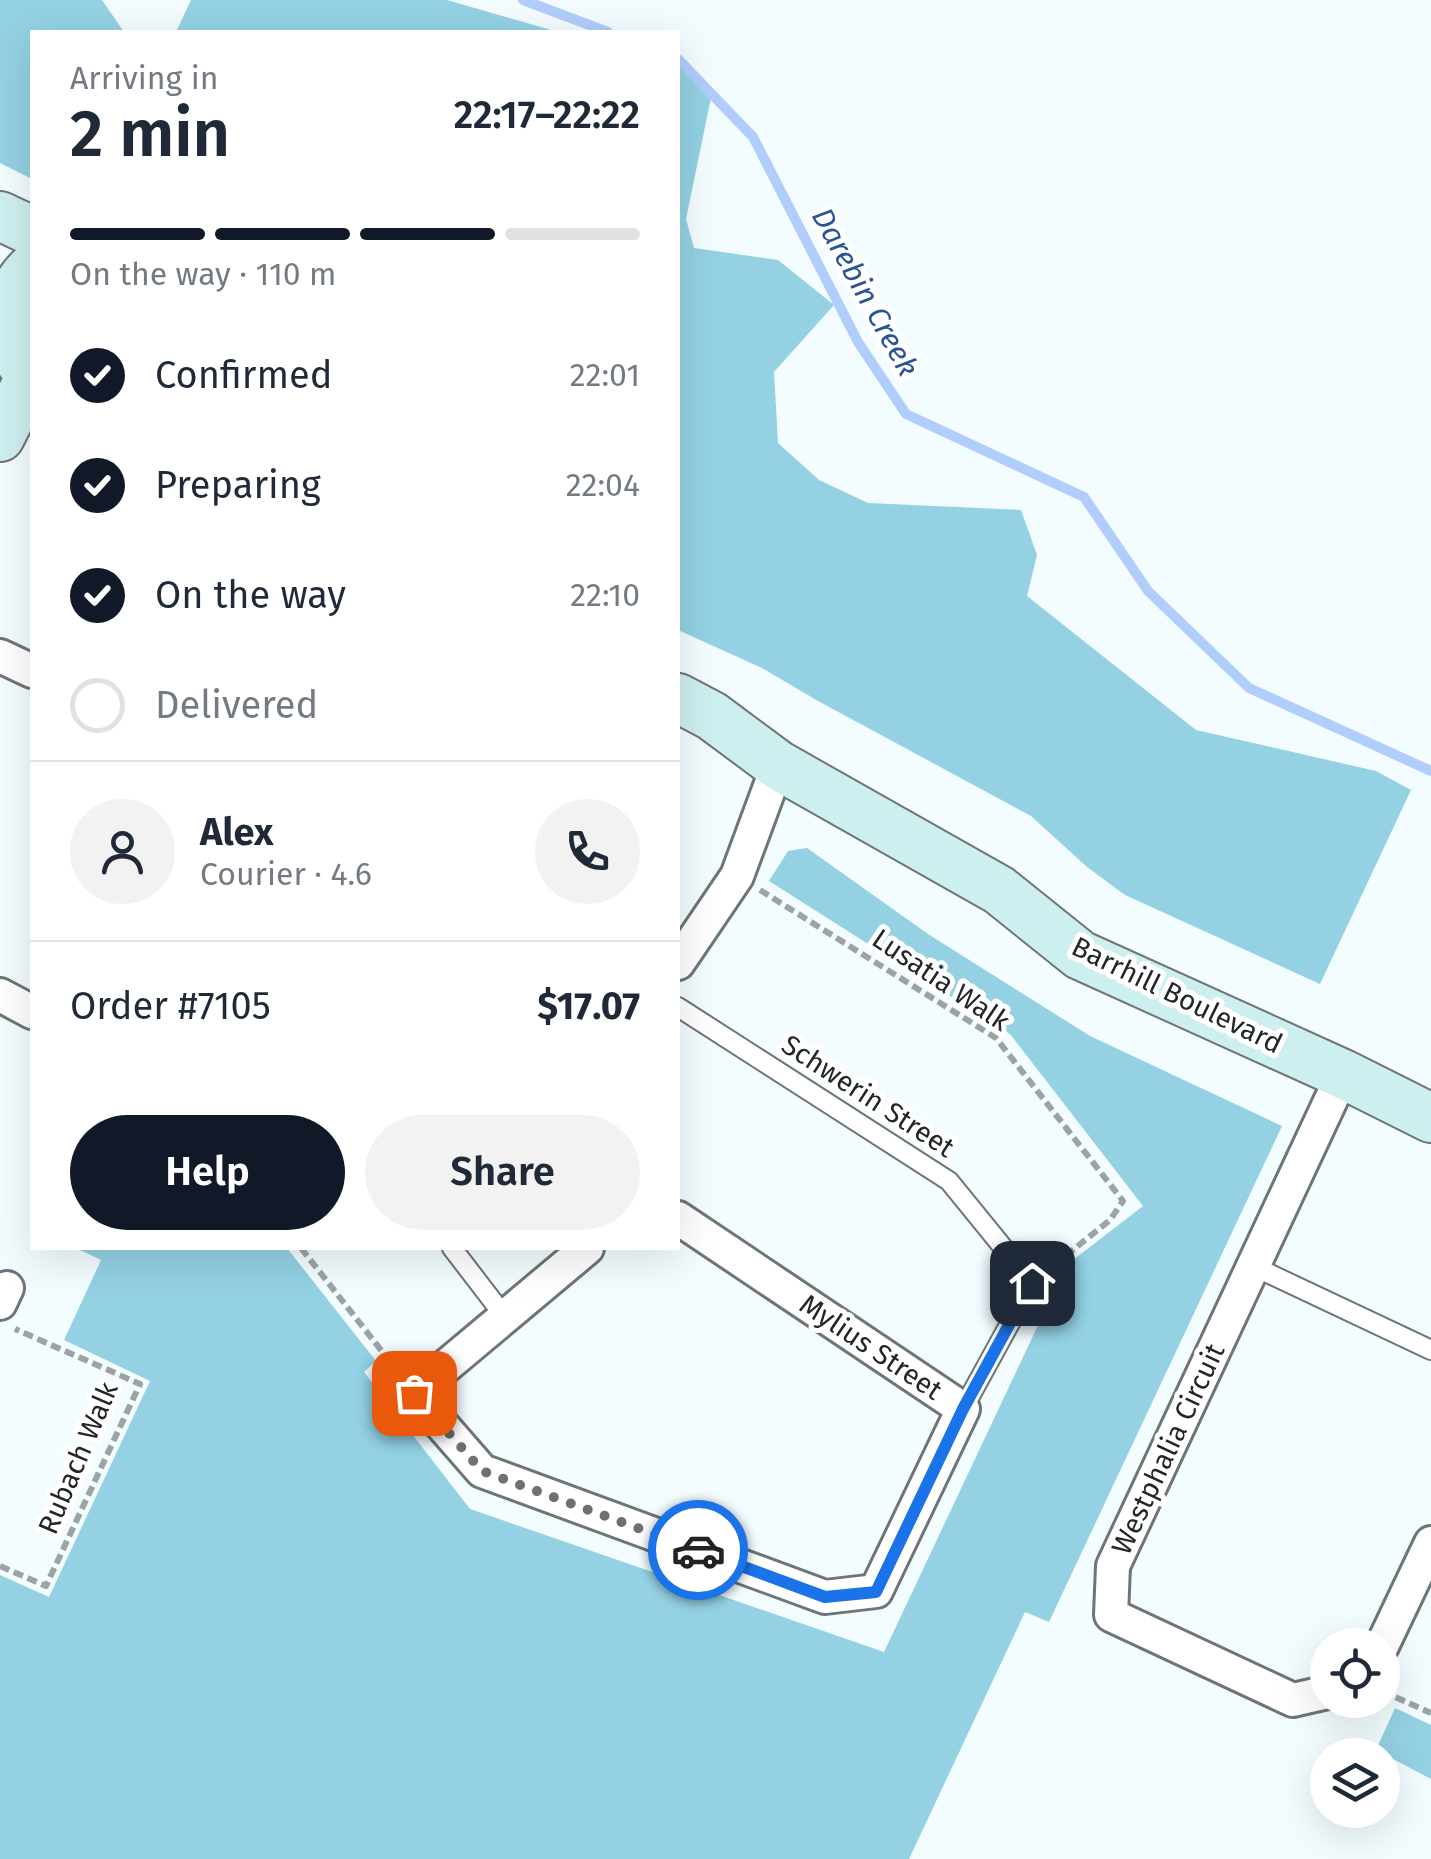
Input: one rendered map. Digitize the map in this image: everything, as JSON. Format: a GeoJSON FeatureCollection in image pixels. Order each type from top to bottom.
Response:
{"type":"FeatureCollection","features":[{"type":"Feature","properties":{"kind":"street"},"geometry":{"type":"LineString","coordinates":[[0,216],[30,229]]}},
{"type":"Feature","properties":{"kind":"street"},"geometry":{"type":"LineString","coordinates":[[14,281],[6,316],[7,338],[16,358],[30,374]]}},
{"type":"Feature","properties":{"kind":"street"},"geometry":{"type":"LineString","coordinates":[[0,438],[30,380]]}},
{"type":"Feature","properties":{"kind":"street"},"geometry":{"type":"LineString","coordinates":[[0,656],[30,671]]}},
{"type":"Feature","properties":{"kind":"street","name":"Barrhill Boulevard"},"geometry":{"type":"LineString","coordinates":[[680,699],[712,716],[778,765],[999,890],[1080,954],[1431,1118]]}},
{"type":"Feature","properties":{"kind":"street"},"geometry":{"type":"LineString","coordinates":[[680,959],[737,876],[778,765]]}},
{"type":"Feature","properties":{"kind":"street"},"geometry":{"type":"LineString","coordinates":[[0,996],[30,1011]]}},
{"type":"Feature","properties":{"kind":"street","name":"Westphalia Circuit"},"geometry":{"type":"LineString","coordinates":[[1310,1696],[1293,1700],[1111,1616],[1113,1566],[1343,1074]]}},
{"type":"Feature","properties":{"kind":"street","name":"Mylius Street"},"geometry":{"type":"LineString","coordinates":[[414,1393],[482,1471],[825,1597],[876,1592],[963,1409],[680,1219]]}},
{"type":"Feature","properties":{"kind":"street"},"geometry":{"type":"LineString","coordinates":[[414,1393],[585,1250]]}},
{"type":"Feature","properties":{"kind":"street"},"geometry":{"type":"LineString","coordinates":[[1393,1628],[1424,1578],[1431,1543]]}},
{"type":"Feature","properties":{"kind":"lane","name":"Schwerin Street"},"geometry":{"type":"LineString","coordinates":[[680,1008],[950,1182],[1032,1283]]}},
{"type":"Feature","properties":{"kind":"lane"},"geometry":{"type":"LineString","coordinates":[[454,1250],[505,1316]]}},
{"type":"Feature","properties":{"kind":"lane"},"geometry":{"type":"LineString","coordinates":[[1253,1266],[1431,1350]]}},
{"type":"Feature","properties":{"kind":"lane"},"geometry":{"type":"LineString","coordinates":[[963,1409],[1032,1283]]}},
{"type":"Feature","properties":{"kind":"path","name":"Lusatia Walk"},"geometry":{"type":"LineString","coordinates":[[737,876],[996,1038],[1122,1201],[1110,1220],[1032,1283]]}},
{"type":"Feature","properties":{"kind":"path"},"geometry":{"type":"LineString","coordinates":[[303,1250],[414,1393]]}},
{"type":"Feature","properties":{"kind":"path","name":"Rubach Walk"},"geometry":{"type":"LineString","coordinates":[[0,1323],[140,1384],[46,1586],[0,1566]]}},
{"type":"Feature","properties":{"kind":"path"},"geometry":{"type":"LineString","coordinates":[[1400,1699],[1431,1713]]}},
{"type":"Feature","properties":{"kind":"shaded area"},"geometry":{"type":"Polygon","coordinates":[[[0,0],[102,0],[123,30],[30,30],[30,178],[0,163],[0,0]]]}},
{"type":"Feature","properties":{"kind":"shaded area"},"geometry":{"type":"Polygon","coordinates":[[[191,0],[447,0],[551,30],[177,30],[191,0]]]}},
{"type":"Feature","properties":{"kind":"shaded area"},"geometry":{"type":"Polygon","coordinates":[[[680,68],[712,93],[686,219],[694,248],[778,260],[834,305],[774,372],[778,443],[819,480],[868,503],[1021,510],[1037,555],[1027,596],[1196,730],[1376,771],[1411,790],[1320,984],[1125,895],[1087,867],[1031,816],[762,668],[680,631],[680,68]]]}},
{"type":"Feature","properties":{"kind":"shaded area"},"geometry":{"type":"Polygon","coordinates":[[[807,848],[928,934],[1090,1036],[1282,1126],[1049,1622],[1025,1612],[909,1859],[0,1859],[0,1575],[49,1597],[150,1381],[64,1340],[101,1260],[80,1250],[289,1250],[376,1361],[364,1372],[470,1509],[884,1652],[1057,1285],[1051,1277],[1143,1206],[1010,1034],[769,881],[788,851],[807,848]]]}},
{"type":"Feature","properties":{"kind":"shaded area"},"geometry":{"type":"Polygon","coordinates":[[[1400,1710],[1431,1725],[1431,1779],[1400,1763],[1400,1738],[1381,1738],[1390,1718],[1400,1718],[1400,1710]]]}},
{"type":"Feature","properties":{"kind":"waterway","name":"Darebin Creek"},"geometry":{"type":"LineString","coordinates":[[523,0],[603,30]]}},
{"type":"Feature","properties":{"kind":"waterway","name":"Darebin Creek"},"geometry":{"type":"LineString","coordinates":[[680,61],[753,137],[858,342],[906,414],[1084,497],[1148,591],[1249,688],[1431,771]]}},
{"type":"Feature","properties":{"kind":"way so far"},"geometry":{"type":"LineString","coordinates":[[414,1393],[482,1471],[698,1550]]}},
{"type":"Feature","properties":{"kind":"route"},"geometry":{"type":"LineString","coordinates":[[698,1550],[825,1597],[876,1592],[963,1409],[1032,1283]]}}]}
